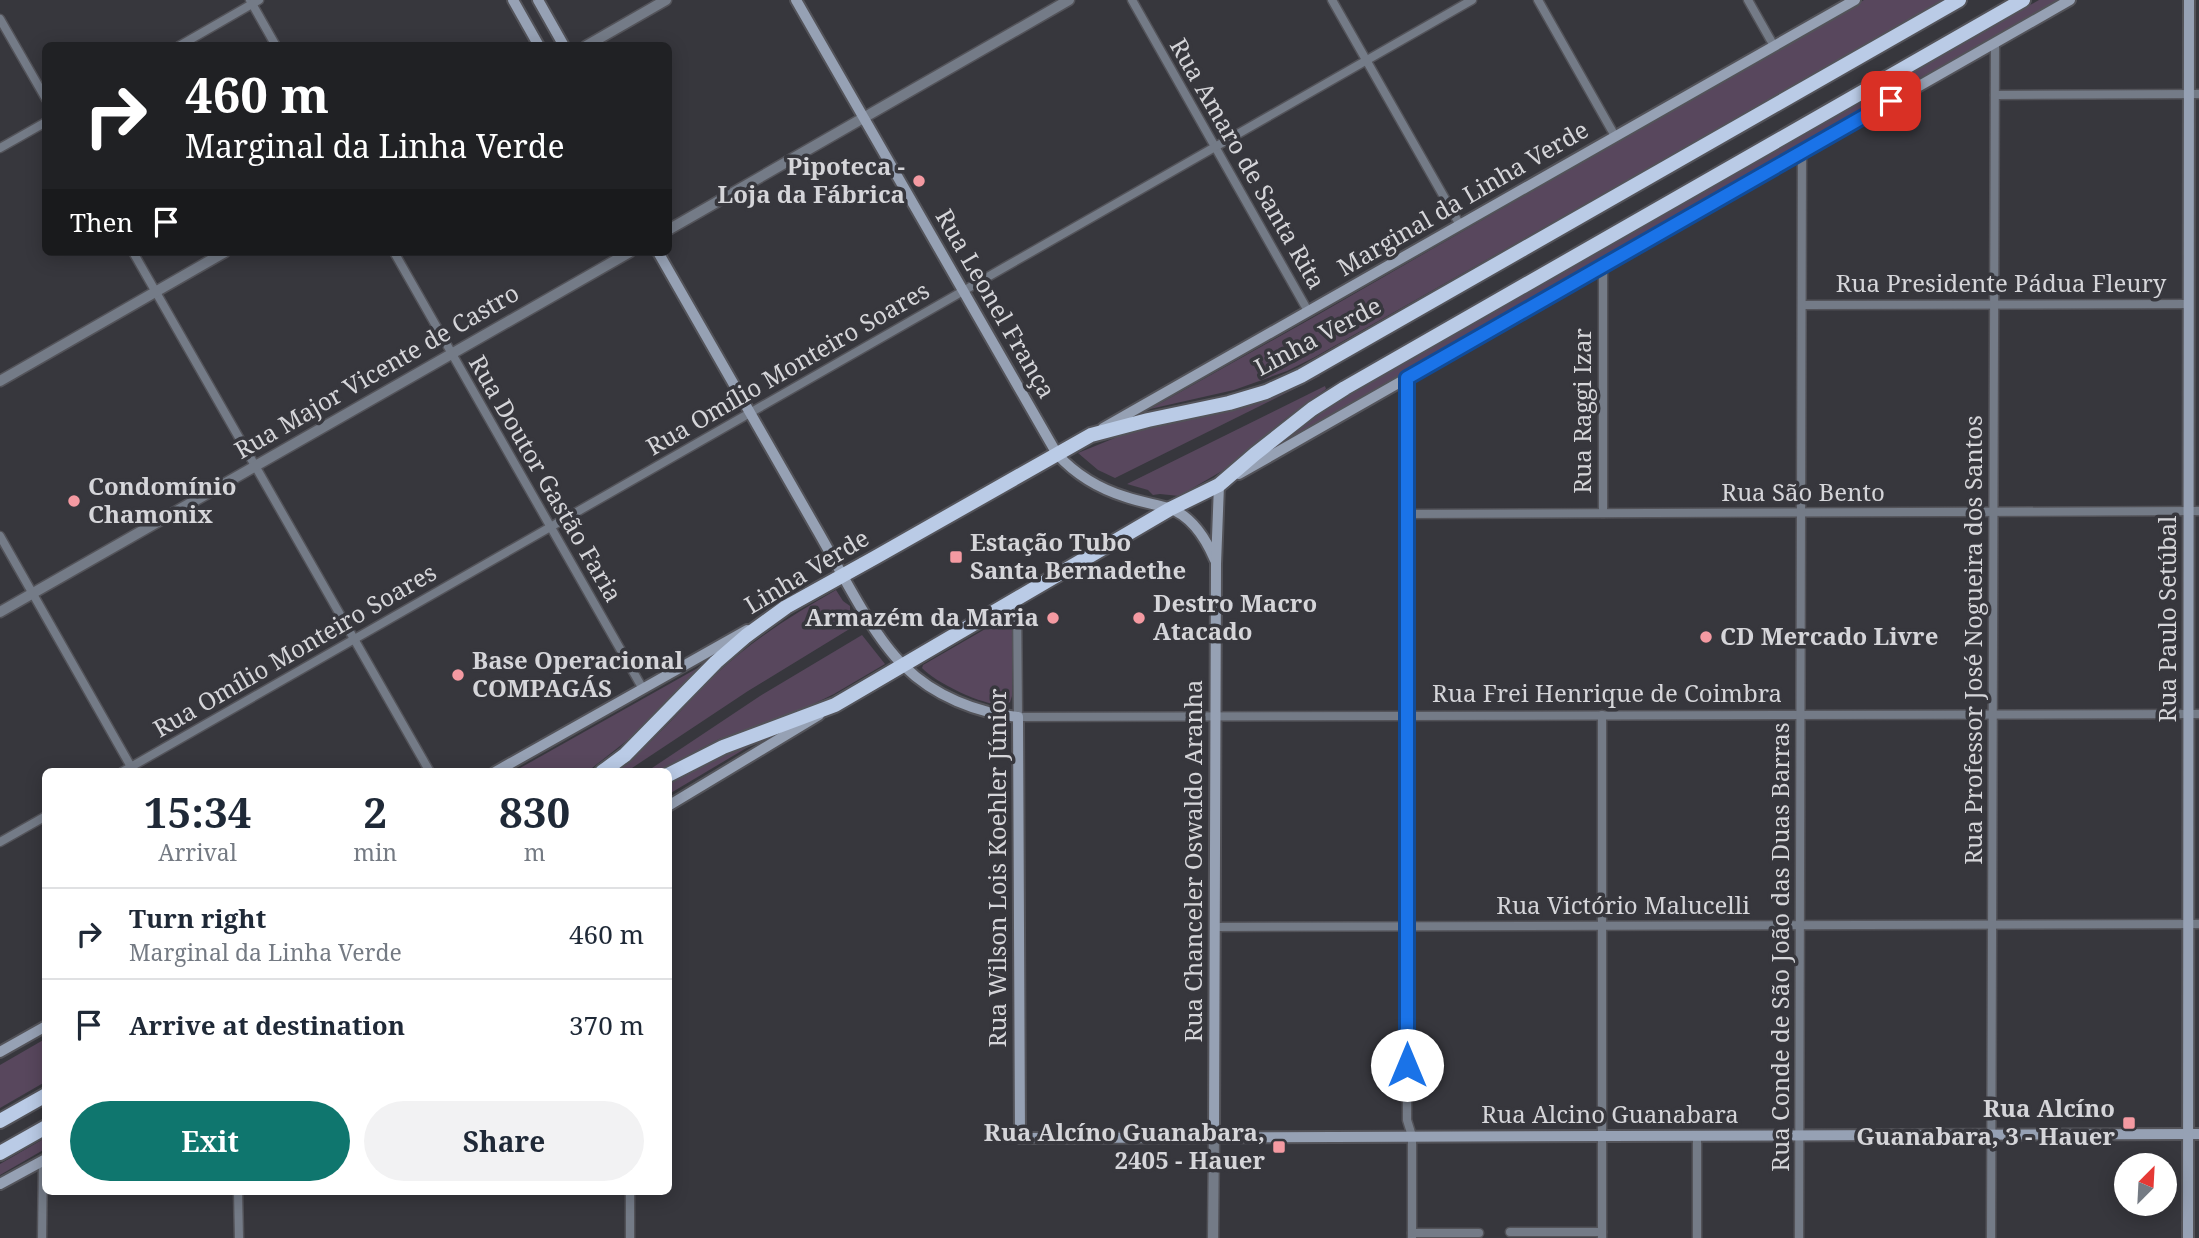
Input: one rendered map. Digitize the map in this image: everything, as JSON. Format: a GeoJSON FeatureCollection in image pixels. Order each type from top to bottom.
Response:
{"type":"FeatureCollection","features":[{"type":"Feature","properties":{"kind":"highway","name":"Linha Verde"},"geometry":{"type":"LineString","coordinates":[[607,768],[625,755],[716,662],[786,607],[1091,435],[1229,403],[1301,376],[1959,0]]}},
{"type":"Feature","properties":{"kind":"highway"},"geometry":{"type":"LineString","coordinates":[[672,773],[723,747],[835,705],[1170,509],[1219,485],[1312,409],[1345,388],[2022,0]]}},
{"type":"Feature","properties":{"kind":"highway"},"geometry":{"type":"LineString","coordinates":[[0,1121],[42,1097]]}},
{"type":"Feature","properties":{"kind":"highway"},"geometry":{"type":"LineString","coordinates":[[0,1153],[42,1130]]}},
{"type":"Feature","properties":{"kind":"main road"},"geometry":{"type":"LineString","coordinates":[[513,0],[537,42]]}},
{"type":"Feature","properties":{"kind":"main road"},"geometry":{"type":"LineString","coordinates":[[538,0],[562,42]]}},
{"type":"Feature","properties":{"kind":"main road","name":"Rua Leonel França"},"geometry":{"type":"LineString","coordinates":[[796,0],[1057,454],[1077,473],[1103,489],[1170,509],[1196,528],[1206,540],[1216,564]]}},
{"type":"Feature","properties":{"kind":"main road","name":"Marginal da Linha Verde"},"geometry":{"type":"LineString","coordinates":[[1091,435],[1855,0]]}},
{"type":"Feature","properties":{"kind":"main road"},"geometry":{"type":"LineString","coordinates":[[1219,485],[2070,0]]}},
{"type":"Feature","properties":{"kind":"main road","name":"Rua Paulo Setúbal"},"geometry":{"type":"LineString","coordinates":[[2188,1238],[2193,1134],[2194,924],[2194,94],[2189,0]]}},
{"type":"Feature","properties":{"kind":"main road","name":"Rua Frei Henrique de Coimbra"},"geometry":{"type":"LineString","coordinates":[[659,256],[843,575],[878,633],[903,666],[930,687],[963,704],[992,713],[1018,716]]}},
{"type":"Feature","properties":{"kind":"main road","name":"Rua Chanceler Oswaldo Aranha"},"geometry":{"type":"LineString","coordinates":[[1213,1137],[1216,564],[1219,485]]}},
{"type":"Feature","properties":{"kind":"main road"},"geometry":{"type":"LineString","coordinates":[[502,768],[786,607]]}},
{"type":"Feature","properties":{"kind":"main road"},"geometry":{"type":"LineString","coordinates":[[672,804],[835,705]]}},
{"type":"Feature","properties":{"kind":"main road","name":"Rua Wilson Lois Koehler Júnior"},"geometry":{"type":"LineString","coordinates":[[1018,716],[1020,1138]]}},
{"type":"Feature","properties":{"kind":"main road"},"geometry":{"type":"LineString","coordinates":[[0,1052],[42,1028]]}},
{"type":"Feature","properties":{"kind":"main road","name":"Rua Alcino Guanabara"},"geometry":{"type":"LineString","coordinates":[[1020,1138],[2193,1134]]}},
{"type":"Feature","properties":{"kind":"main road"},"geometry":{"type":"LineString","coordinates":[[0,1184],[42,1161]]}},
{"type":"Feature","properties":{"kind":"street"},"geometry":{"type":"LineString","coordinates":[[593,42],[666,0]]}},
{"type":"Feature","properties":{"kind":"street"},"geometry":{"type":"LineString","coordinates":[[672,228],[1069,0]]}},
{"type":"Feature","properties":{"kind":"street","name":"Rua Amaro de Santa Rita"},"geometry":{"type":"LineString","coordinates":[[1132,0],[1308,311]]}},
{"type":"Feature","properties":{"kind":"street"},"geometry":{"type":"LineString","coordinates":[[1332,0],[1460,225]]}},
{"type":"Feature","properties":{"kind":"street","name":"Rua Omílio Monteiro Soares"},"geometry":{"type":"LineString","coordinates":[[134,768],[354,639],[1472,0]]}},
{"type":"Feature","properties":{"kind":"street"},"geometry":{"type":"LineString","coordinates":[[1538,0],[1615,136]]}},
{"type":"Feature","properties":{"kind":"street"},"geometry":{"type":"LineString","coordinates":[[1748,0],[1774,46]]}},
{"type":"Feature","properties":{"kind":"street"},"geometry":{"type":"LineString","coordinates":[[186,42],[254,1],[274,42]]}},
{"type":"Feature","properties":{"kind":"street"},"geometry":{"type":"LineString","coordinates":[[0,19],[42,92]]}},
{"type":"Feature","properties":{"kind":"street","name":"Rua Professor José Nogueira dos Santos"},"geometry":{"type":"LineString","coordinates":[[1991,1238],[1995,43]]}},
{"type":"Feature","properties":{"kind":"street"},"geometry":{"type":"LineString","coordinates":[[1995,95],[2194,94]]}},
{"type":"Feature","properties":{"kind":"street"},"geometry":{"type":"LineString","coordinates":[[0,148],[42,124]]}},
{"type":"Feature","properties":{"kind":"street","name":"Rua Conde de São João das Duas Barras"},"geometry":{"type":"LineString","coordinates":[[1799,1238],[1802,152]]}},
{"type":"Feature","properties":{"kind":"street"},"geometry":{"type":"LineString","coordinates":[[135,256],[428,768]]}},
{"type":"Feature","properties":{"kind":"street"},"geometry":{"type":"LineString","coordinates":[[0,381],[218,256]]}},
{"type":"Feature","properties":{"kind":"street","name":"Rua Doutor Gastão Faria"},"geometry":{"type":"LineString","coordinates":[[396,256],[643,688]]}},
{"type":"Feature","properties":{"kind":"street","name":"Rua Major Vicente de Castro"},"geometry":{"type":"LineString","coordinates":[[0,612],[622,256]]}},
{"type":"Feature","properties":{"kind":"street","name":"Rua Raggi Izar"},"geometry":{"type":"LineString","coordinates":[[1603,266],[1603,513]]}},
{"type":"Feature","properties":{"kind":"street","name":"Rua Presidente Pádua Fleury"},"geometry":{"type":"LineString","coordinates":[[1802,305],[2194,304]]}},
{"type":"Feature","properties":{"kind":"street"},"geometry":{"type":"LineString","coordinates":[[1407,378],[1407,1120],[1412,1136],[1412,1236],[1479,1233]]}},
{"type":"Feature","properties":{"kind":"street","name":"Rua São Bento"},"geometry":{"type":"LineString","coordinates":[[1407,514],[2194,511]]}},
{"type":"Feature","properties":{"kind":"street"},"geometry":{"type":"LineString","coordinates":[[0,536],[131,768]]}},
{"type":"Feature","properties":{"kind":"street","name":"Rua Wilson Lois Koehler Júnior"},"geometry":{"type":"LineString","coordinates":[[1017,598],[1018,716]]}},
{"type":"Feature","properties":{"kind":"street","name":"Rua Frei Henrique de Coimbra"},"geometry":{"type":"LineString","coordinates":[[1018,716],[2194,714]]}},
{"type":"Feature","properties":{"kind":"street"},"geometry":{"type":"LineString","coordinates":[[1510,1232],[1602,1235],[1602,715]]}},
{"type":"Feature","properties":{"kind":"street"},"geometry":{"type":"LineString","coordinates":[[0,842],[42,818]]}},
{"type":"Feature","properties":{"kind":"street","name":"Rua Victório Malucelli"},"geometry":{"type":"LineString","coordinates":[[1215,927],[2194,924]]}},
{"type":"Feature","properties":{"kind":"street"},"geometry":{"type":"LineString","coordinates":[[1697,1136],[1697,1238]]}},
{"type":"Feature","properties":{"kind":"street","name":"Rua Chanceler Oswaldo Aranha"},"geometry":{"type":"LineString","coordinates":[[1213,1137],[1213,1238]]}},
{"type":"Feature","properties":{"kind":"street"},"geometry":{"type":"LineString","coordinates":[[42,1238],[43,1195]]}},
{"type":"Feature","properties":{"kind":"street"},"geometry":{"type":"LineString","coordinates":[[238,1195],[239,1238]]}},
{"type":"Feature","properties":{"kind":"street"},"geometry":{"type":"LineString","coordinates":[[630,1195],[630,1238]]}},
{"type":"Feature","properties":{"kind":"shaded area"},"geometry":{"type":"Polygon","coordinates":[[[1864,0],[1945,0],[1315,357],[1287,371],[1234,390],[1150,409],[1314,317],[1864,0]]]}},
{"type":"Feature","properties":{"kind":"shaded area"},"geometry":{"type":"Polygon","coordinates":[[[2039,0],[2059,0],[1281,444],[1318,414],[1345,397],[2039,0]]]}},
{"type":"Feature","properties":{"kind":"shaded area"},"geometry":{"type":"Polygon","coordinates":[[[1318,374],[1320,376],[1115,478],[1098,470],[1078,453],[1122,435],[1318,374]]]}},
{"type":"Feature","properties":{"kind":"shaded area"},"geometry":{"type":"Polygon","coordinates":[[[1325,386],[1326,389],[1222,471],[1179,496],[1153,495],[1148,490],[1127,484],[1325,386]]]}},
{"type":"Feature","properties":{"kind":"shaded area"},"geometry":{"type":"Polygon","coordinates":[[[836,590],[850,606],[850,615],[856,625],[748,691],[632,768],[620,768],[653,739],[712,678],[787,619],[836,590]]]}},
{"type":"Feature","properties":{"kind":"shaded area"},"geometry":{"type":"Polygon","coordinates":[[[1006,617],[1010,618],[1012,623],[1012,696],[1006,705],[997,705],[961,693],[922,668],[923,665],[1006,617]]]}},
{"type":"Feature","properties":{"kind":"shaded area"},"geometry":{"type":"Polygon","coordinates":[[[862,635],[885,664],[797,712],[719,739],[664,768],[652,768],[760,696],[862,635]]]}},
{"type":"Feature","properties":{"kind":"shaded area"},"geometry":{"type":"Polygon","coordinates":[[[703,665],[648,724],[592,768],[520,768],[703,665]]]}},
{"type":"Feature","properties":{"kind":"shaded area"},"geometry":{"type":"Polygon","coordinates":[[[748,745],[672,792],[672,781],[748,745]]]}},
{"type":"Feature","properties":{"kind":"shaded area"},"geometry":{"type":"Polygon","coordinates":[[[42,1041],[42,1084],[0,1108],[0,1065],[42,1041]]]}},
{"type":"Feature","properties":{"kind":"shaded area"},"geometry":{"type":"Polygon","coordinates":[[[42,1140],[42,1151],[0,1175],[0,1164],[42,1140]]]}},
{"type":"Feature","properties":{"kind":"place","name":"Pipoteca - Loja da Fábrica"},"geometry":{"type":"Point","coordinates":[919,181]}},
{"type":"Feature","properties":{"kind":"place","name":"Condomínio Chamonix"},"geometry":{"type":"Point","coordinates":[74,501]}},
{"type":"Feature","properties":{"kind":"place","name":"Estação Tubo Santa Bernadethe"},"geometry":{"type":"Point","coordinates":[956,557]}},
{"type":"Feature","properties":{"kind":"place","name":"Armazém da Maria"},"geometry":{"type":"Point","coordinates":[1053,618]}},
{"type":"Feature","properties":{"kind":"place","name":"Destro Macro Atacado"},"geometry":{"type":"Point","coordinates":[1139,618]}},
{"type":"Feature","properties":{"kind":"place","name":"CD Mercado Livre"},"geometry":{"type":"Point","coordinates":[1706,637]}},
{"type":"Feature","properties":{"kind":"place","name":"Base Operacional COMPAGÁS"},"geometry":{"type":"Point","coordinates":[458,675]}},
{"type":"Feature","properties":{"kind":"place","name":"Rua Alcíno Guanabara, 3 - Hauer"},"geometry":{"type":"Point","coordinates":[2129,1123]}},
{"type":"Feature","properties":{"kind":"place","name":"Rua Alcíno Guanabara, 2405 - Hauer"},"geometry":{"type":"Point","coordinates":[1279,1147]}},
{"type":"Feature","properties":{"kind":"route"},"geometry":{"type":"LineString","coordinates":[[1407,1065],[1407,378],[1891,101]]}}]}
